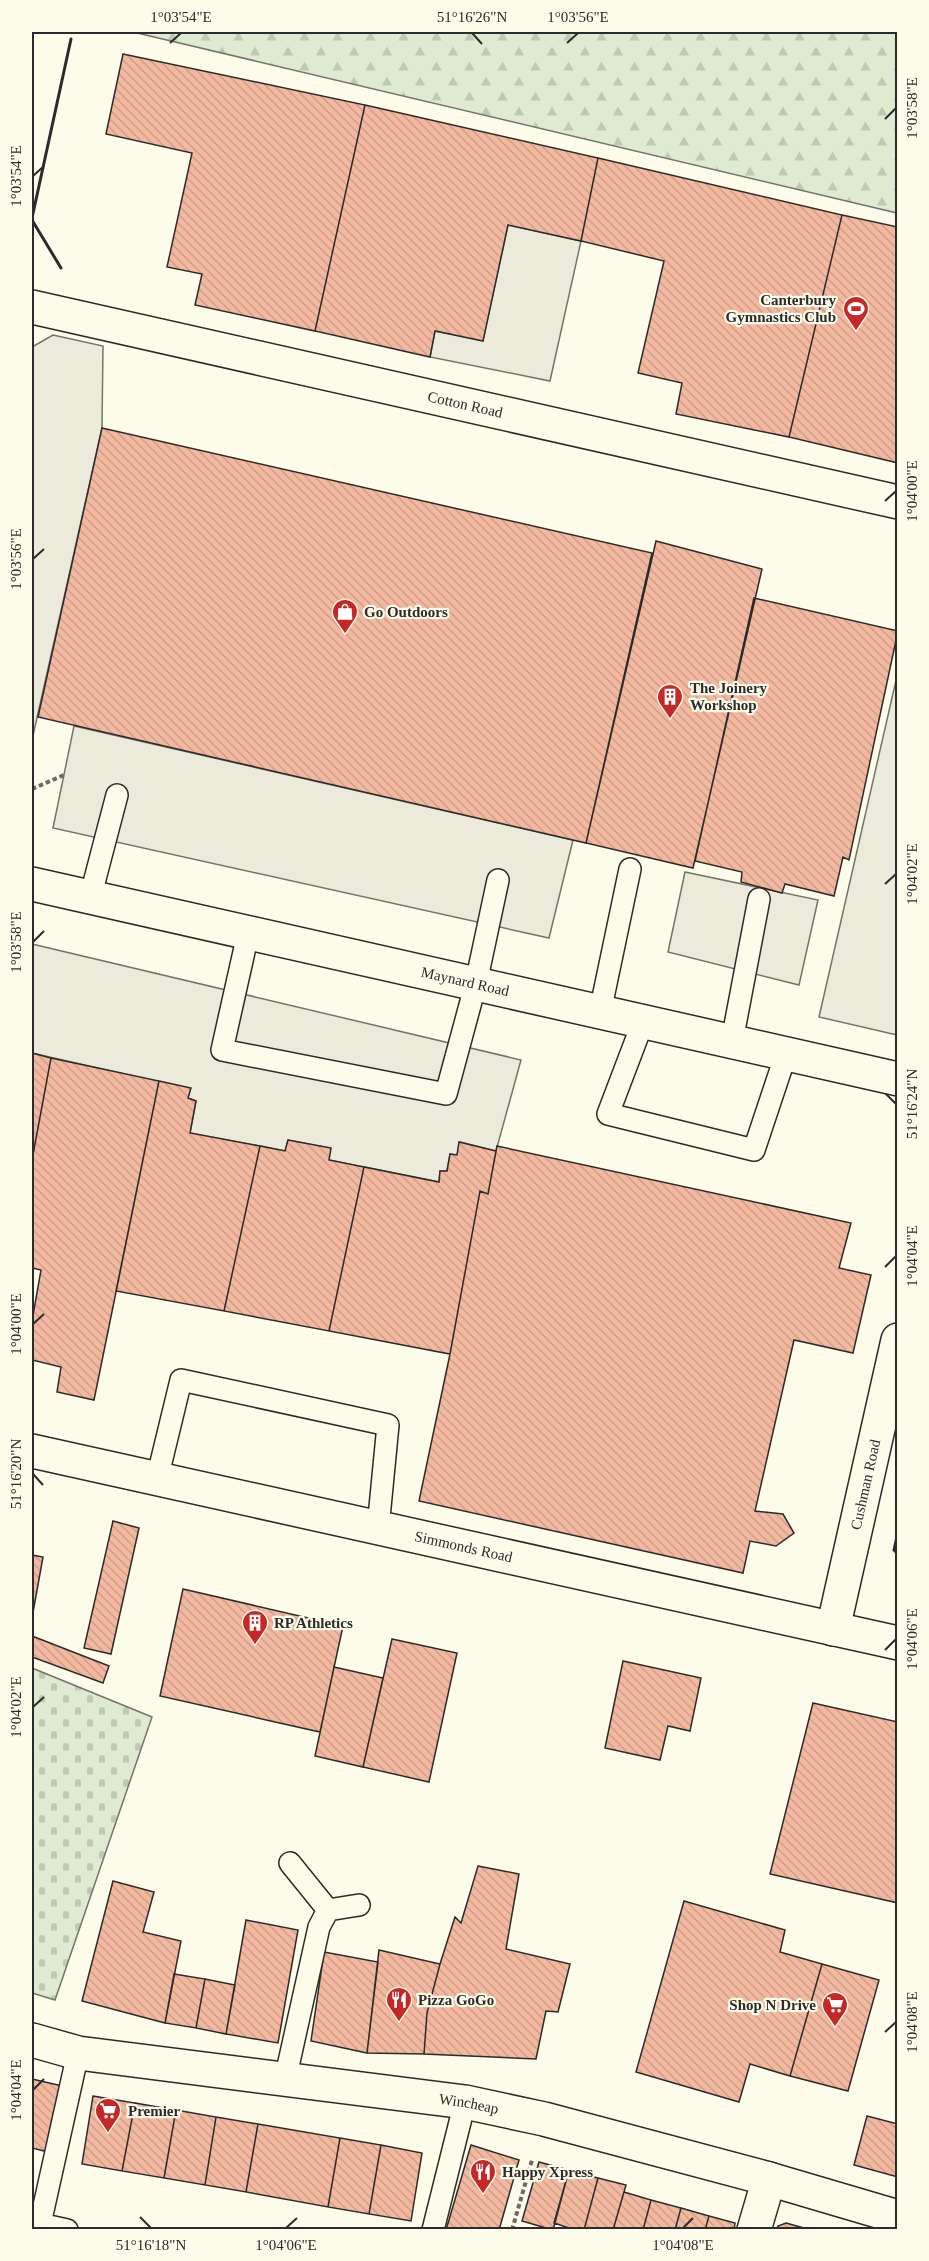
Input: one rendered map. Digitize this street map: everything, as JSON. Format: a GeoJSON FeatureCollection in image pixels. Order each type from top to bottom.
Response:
{"type":"FeatureCollection","features":[{"type":"Feature","properties":{"kind":"main road","name":"Cotton Road"},"geometry":{"type":"LineString","coordinates":[[32,307],[897,502]]}},
{"type":"Feature","properties":{"kind":"main road","name":"Maynard Road"},"geometry":{"type":"LineString","coordinates":[[32,884],[897,1078]]}},
{"type":"Feature","properties":{"kind":"main road","name":"Cushman Road"},"geometry":{"type":"LineString","coordinates":[[833,1629],[897,1340]]}},
{"type":"Feature","properties":{"kind":"main road","name":"Simmonds Road"},"geometry":{"type":"LineString","coordinates":[[32,1451],[897,1643]]}},
{"type":"Feature","properties":{"kind":"main road","name":"Wincheap"},"geometry":{"type":"LineString","coordinates":[[32,2040],[78,2053],[465,2102],[544,2119],[769,2179],[897,2217]]}},
{"type":"Feature","properties":{"kind":"main road"},"geometry":{"type":"LineString","coordinates":[[754,2229],[769,2179]]}},
{"type":"Feature","properties":{"kind":"lane"},"geometry":{"type":"LineString","coordinates":[[90,898],[117,795]]}},
{"type":"Feature","properties":{"kind":"lane"},"geometry":{"type":"LineString","coordinates":[[600,1012],[630,869]]}},
{"type":"Feature","properties":{"kind":"lane"},"geometry":{"type":"LineString","coordinates":[[248,934],[222,1050],[446,1094],[476,983],[498,880]]}},
{"type":"Feature","properties":{"kind":"lane"},"geometry":{"type":"LineString","coordinates":[[732,1041],[759,899]]}},
{"type":"Feature","properties":{"kind":"lane"},"geometry":{"type":"LineString","coordinates":[[643,1022],[608,1114],[754,1150],[786,1054]]}},
{"type":"Feature","properties":{"kind":"lane"},"geometry":{"type":"LineString","coordinates":[[157,1479],[181,1380],[388,1425],[378,1528]]}},
{"type":"Feature","properties":{"kind":"lane"},"geometry":{"type":"LineString","coordinates":[[290,1863],[328,1910]]}},
{"type":"Feature","properties":{"kind":"lane"},"geometry":{"type":"LineString","coordinates":[[328,1910],[359,1905]]}},
{"type":"Feature","properties":{"kind":"lane"},"geometry":{"type":"LineString","coordinates":[[285,2080],[319,1927],[328,1910]]}},
{"type":"Feature","properties":{"kind":"lane"},"geometry":{"type":"LineString","coordinates":[[67,2229],[40,2224],[78,2053]]}},
{"type":"Feature","properties":{"kind":"lane"},"geometry":{"type":"LineString","coordinates":[[433,2229],[465,2102]]}},
{"type":"Feature","properties":{"kind":"path"},"geometry":{"type":"LineString","coordinates":[[32,789],[64,775]]}},
{"type":"Feature","properties":{"kind":"path"},"geometry":{"type":"LineString","coordinates":[[512,2229],[544,2119]]}},
{"type":"Feature","properties":{"kind":"green space"},"geometry":{"type":"Polygon","coordinates":[[[133,32],[897,32],[897,213],[133,32]]]}},
{"type":"Feature","properties":{"kind":"green space"},"geometry":{"type":"Polygon","coordinates":[[[32,1668],[152,1717],[55,2000],[32,1993],[32,1668]]]}},
{"type":"Feature","properties":{"kind":"shaded area"},"geometry":{"type":"Polygon","coordinates":[[[508,225],[581,241],[550,381],[430,357],[435,331],[483,340],[508,225]]]}},
{"type":"Feature","properties":{"kind":"shaded area"},"geometry":{"type":"Polygon","coordinates":[[[53,335],[103,346],[102,428],[32,740],[32,347],[53,335]]]}},
{"type":"Feature","properties":{"kind":"shaded area"},"geometry":{"type":"Polygon","coordinates":[[[897,676],[898,1035],[819,1017],[897,676]]]}},
{"type":"Feature","properties":{"kind":"shaded area"},"geometry":{"type":"Polygon","coordinates":[[[74,726],[573,840],[549,938],[53,828],[74,726]]]}},
{"type":"Feature","properties":{"kind":"shaded area"},"geometry":{"type":"Polygon","coordinates":[[[685,872],[818,900],[799,985],[668,952],[685,872]]]}},
{"type":"Feature","properties":{"kind":"shaded area"},"geometry":{"type":"Polygon","coordinates":[[[32,944],[521,1060],[496,1151],[460,1142],[457,1155],[450,1154],[447,1171],[440,1171],[439,1182],[329,1160],[330,1148],[288,1140],[285,1151],[190,1133],[196,1101],[188,1098],[190,1089],[32,1053],[32,944]]]}},
{"type":"Feature","properties":{"kind":"building"},"geometry":{"type":"Polygon","coordinates":[[[123,54],[365,105],[315,331],[195,305],[202,274],[167,267],[192,153],[106,134],[123,54]]]}},
{"type":"Feature","properties":{"kind":"building"},"geometry":{"type":"Polygon","coordinates":[[[365,105],[598,158],[581,241],[508,225],[483,341],[435,331],[430,357],[315,331],[365,105]]]}},
{"type":"Feature","properties":{"kind":"building"},"geometry":{"type":"Polygon","coordinates":[[[598,158],[842,215],[789,437],[676,414],[682,383],[638,373],[664,261],[581,241],[598,158]]]}},
{"type":"Feature","properties":{"kind":"building","name":"Canterbury Gymnastics Club"},"geometry":{"type":"Polygon","coordinates":[[[842,215],[898,227],[898,463],[789,437],[842,215]]]}},
{"type":"Feature","properties":{"kind":"building","name":"Go Outdoors"},"geometry":{"type":"Polygon","coordinates":[[[102,428],[652,553],[586,843],[38,717],[102,428]]]}},
{"type":"Feature","properties":{"kind":"building","name":"The Joinery Workshop"},"geometry":{"type":"Polygon","coordinates":[[[656,541],[762,569],[693,868],[586,843],[656,541]]]}},
{"type":"Feature","properties":{"kind":"building"},"geometry":{"type":"Polygon","coordinates":[[[754,598],[898,631],[849,860],[843,857],[834,896],[785,884],[782,893],[741,882],[742,872],[695,861],[754,598]]]}},
{"type":"Feature","properties":{"kind":"building"},"geometry":{"type":"Polygon","coordinates":[[[32,1053],[51,1058],[32,1160],[32,1053]]]}},
{"type":"Feature","properties":{"kind":"building"},"geometry":{"type":"Polygon","coordinates":[[[51,1058],[159,1081],[94,1400],[57,1392],[61,1367],[32,1360],[32,1321],[41,1270],[32,1268],[32,1160],[51,1058]]]}},
{"type":"Feature","properties":{"kind":"building"},"geometry":{"type":"Polygon","coordinates":[[[159,1081],[191,1088],[188,1098],[196,1101],[190,1133],[260,1146],[224,1311],[116,1291],[159,1081]]]}},
{"type":"Feature","properties":{"kind":"building"},"geometry":{"type":"Polygon","coordinates":[[[288,1140],[331,1148],[329,1160],[364,1167],[329,1331],[224,1311],[260,1146],[285,1151],[288,1140]]]}},
{"type":"Feature","properties":{"kind":"building"},"geometry":{"type":"Polygon","coordinates":[[[459,1142],[496,1151],[488,1194],[480,1191],[450,1354],[329,1331],[364,1167],[439,1182],[440,1171],[447,1171],[450,1154],[457,1155],[459,1142]]]}},
{"type":"Feature","properties":{"kind":"building"},"geometry":{"type":"Polygon","coordinates":[[[497,1146],[851,1223],[839,1268],[871,1275],[853,1353],[794,1340],[755,1511],[783,1514],[794,1533],[776,1546],[750,1541],[743,1573],[419,1501],[450,1354],[480,1191],[488,1194],[497,1146]]]}},
{"type":"Feature","properties":{"kind":"building"},"geometry":{"type":"Polygon","coordinates":[[[113,1521],[139,1528],[111,1654],[84,1648],[113,1521]]]}},
{"type":"Feature","properties":{"kind":"building"},"geometry":{"type":"Polygon","coordinates":[[[32,1555],[43,1557],[32,1618],[32,1555]]]}},
{"type":"Feature","properties":{"kind":"building","name":"RP Athletics"},"geometry":{"type":"Polygon","coordinates":[[[183,1589],[343,1626],[320,1732],[160,1696],[183,1589]]]}},
{"type":"Feature","properties":{"kind":"building"},"geometry":{"type":"Polygon","coordinates":[[[32,1636],[109,1666],[103,1683],[32,1657],[32,1636]]]}},
{"type":"Feature","properties":{"kind":"building"},"geometry":{"type":"Polygon","coordinates":[[[392,1639],[457,1653],[429,1782],[363,1767],[392,1639]]]}},
{"type":"Feature","properties":{"kind":"building"},"geometry":{"type":"Polygon","coordinates":[[[623,1661],[701,1678],[690,1731],[668,1726],[660,1760],[605,1748],[623,1661]]]}},
{"type":"Feature","properties":{"kind":"building"},"geometry":{"type":"Polygon","coordinates":[[[334,1667],[383,1678],[363,1767],[315,1756],[334,1667]]]}},
{"type":"Feature","properties":{"kind":"building"},"geometry":{"type":"Polygon","coordinates":[[[813,1703],[898,1722],[898,1903],[770,1874],[813,1703]]]}},
{"type":"Feature","properties":{"kind":"building"},"geometry":{"type":"Polygon","coordinates":[[[478,1866],[519,1874],[506,1949],[570,1964],[558,2012],[546,2011],[536,2059],[424,2054],[427,2013],[440,1964],[455,1917],[461,1923],[478,1866]]]}},
{"type":"Feature","properties":{"kind":"building"},"geometry":{"type":"Polygon","coordinates":[[[113,1881],[154,1892],[143,1932],[181,1941],[165,2023],[82,2001],[113,1881]]]}},
{"type":"Feature","properties":{"kind":"building"},"geometry":{"type":"Polygon","coordinates":[[[684,1901],[785,1930],[780,1952],[822,1964],[790,2076],[750,2064],[739,2102],[636,2072],[684,1901]]]}},
{"type":"Feature","properties":{"kind":"building"},"geometry":{"type":"Polygon","coordinates":[[[246,1920],[298,1930],[278,2043],[226,2034],[246,1920]]]}},
{"type":"Feature","properties":{"kind":"building"},"geometry":{"type":"Polygon","coordinates":[[[379,1950],[440,1964],[427,2013],[424,2054],[367,2053],[379,1950]]]}},
{"type":"Feature","properties":{"kind":"building"},"geometry":{"type":"Polygon","coordinates":[[[324,1952],[378,1962],[367,2053],[311,2041],[324,1952]]]}},
{"type":"Feature","properties":{"kind":"building","name":"Shop N Drive"},"geometry":{"type":"Polygon","coordinates":[[[822,1964],[879,1980],[848,2091],[790,2076],[822,1964]]]}},
{"type":"Feature","properties":{"kind":"building"},"geometry":{"type":"Polygon","coordinates":[[[174,1974],[205,1979],[196,2028],[165,2023],[174,1974]]]}},
{"type":"Feature","properties":{"kind":"building"},"geometry":{"type":"Polygon","coordinates":[[[205,1979],[235,1985],[226,2034],[196,2028],[205,1979]]]}},
{"type":"Feature","properties":{"kind":"building"},"geometry":{"type":"Polygon","coordinates":[[[32,2079],[67,2087],[52,2153],[32,2148],[32,2079]]]}},
{"type":"Feature","properties":{"kind":"building","name":"Premier"},"geometry":{"type":"Polygon","coordinates":[[[93,2096],[135,2103],[122,2171],[82,2164],[93,2096]]]}},
{"type":"Feature","properties":{"kind":"building"},"geometry":{"type":"Polygon","coordinates":[[[135,2103],[176,2110],[164,2178],[122,2171],[135,2103]]]}},
{"type":"Feature","properties":{"kind":"building"},"geometry":{"type":"Polygon","coordinates":[[[176,2110],[216,2117],[205,2185],[164,2178],[176,2110]]]}},
{"type":"Feature","properties":{"kind":"building"},"geometry":{"type":"Polygon","coordinates":[[[867,2116],[898,2124],[898,2177],[854,2165],[867,2116]]]}},
{"type":"Feature","properties":{"kind":"building"},"geometry":{"type":"Polygon","coordinates":[[[216,2117],[258,2124],[246,2192],[205,2185],[216,2117]]]}},
{"type":"Feature","properties":{"kind":"building"},"geometry":{"type":"Polygon","coordinates":[[[258,2124],[340,2138],[328,2207],[246,2192],[258,2124]]]}},
{"type":"Feature","properties":{"kind":"building"},"geometry":{"type":"Polygon","coordinates":[[[340,2138],[381,2145],[369,2214],[328,2207],[340,2138]]]}},
{"type":"Feature","properties":{"kind":"building"},"geometry":{"type":"Polygon","coordinates":[[[381,2145],[422,2153],[411,2221],[369,2214],[381,2145]]]}},
{"type":"Feature","properties":{"kind":"building","name":"Happy Xpress"},"geometry":{"type":"Polygon","coordinates":[[[471,2145],[519,2160],[499,2230],[446,2230],[471,2145]]]}},
{"type":"Feature","properties":{"kind":"building"},"geometry":{"type":"Polygon","coordinates":[[[539,2162],[569,2170],[553,2230],[522,2221],[539,2162]]]}},
{"type":"Feature","properties":{"kind":"building"},"geometry":{"type":"Polygon","coordinates":[[[569,2170],[598,2178],[584,2230],[575,2230],[554,2223],[569,2170]]]}},
{"type":"Feature","properties":{"kind":"building"},"geometry":{"type":"Polygon","coordinates":[[[598,2178],[626,2185],[613,2230],[584,2230],[598,2178]]]}},
{"type":"Feature","properties":{"kind":"building"},"geometry":{"type":"Polygon","coordinates":[[[624,2192],[651,2200],[643,2230],[613,2230],[624,2192]]]}},
{"type":"Feature","properties":{"kind":"building"},"geometry":{"type":"Polygon","coordinates":[[[651,2200],[681,2208],[675,2230],[643,2230],[651,2200]]]}},
{"type":"Feature","properties":{"kind":"building"},"geometry":{"type":"Polygon","coordinates":[[[681,2208],[709,2216],[705,2230],[675,2230],[681,2208]]]}},
{"type":"Feature","properties":{"kind":"building"},"geometry":{"type":"Polygon","coordinates":[[[709,2216],[735,2223],[734,2230],[705,2230],[709,2216]]]}},
{"type":"Feature","properties":{"kind":"building"},"geometry":{"type":"Polygon","coordinates":[[[786,2223],[811,2230],[777,2230],[778,2226],[786,2223]]]}},
{"type":"Feature","properties":{"kind":"wall"},"geometry":{"type":"LineString","coordinates":[[32,218],[71,39]]}},
{"type":"Feature","properties":{"kind":"wall"},"geometry":{"type":"LineString","coordinates":[[32,220],[61,268]]}},
{"type":"Feature","properties":{"kind":"wall"},"geometry":{"type":"LineString","coordinates":[[898,1532],[894,1550],[898,1554]]}},
{"type":"Feature","properties":{"kind":"place","name":"Canterbury Gymnastics Club"},"geometry":{"type":"Point","coordinates":[856,332]}},
{"type":"Feature","properties":{"kind":"place","name":"Go Outdoors"},"geometry":{"type":"Point","coordinates":[345,635]}},
{"type":"Feature","properties":{"kind":"place","name":"The Joinery Workshop"},"geometry":{"type":"Point","coordinates":[670,720]}},
{"type":"Feature","properties":{"kind":"place","name":"RP Athletics"},"geometry":{"type":"Point","coordinates":[255,1646]}},
{"type":"Feature","properties":{"kind":"place","name":"Pizza GoGo"},"geometry":{"type":"Point","coordinates":[399,2023]}},
{"type":"Feature","properties":{"kind":"place","name":"Shop N Drive"},"geometry":{"type":"Point","coordinates":[835,2028]}},
{"type":"Feature","properties":{"kind":"place","name":"Premier"},"geometry":{"type":"Point","coordinates":[108,2134]}},
{"type":"Feature","properties":{"kind":"place","name":"Happy Xpress"},"geometry":{"type":"Point","coordinates":[483,2195]}}]}
